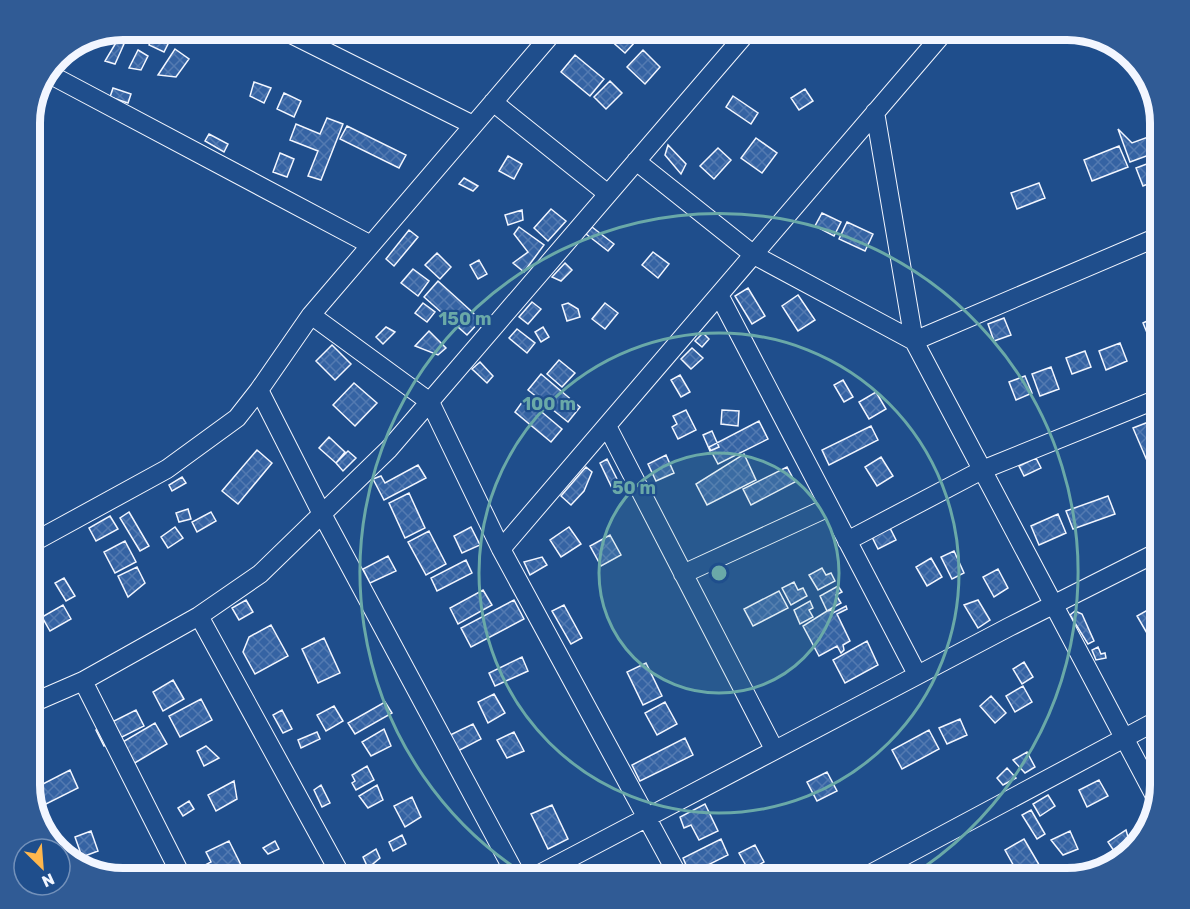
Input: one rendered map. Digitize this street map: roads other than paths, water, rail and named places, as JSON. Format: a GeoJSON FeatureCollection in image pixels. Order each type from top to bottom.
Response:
{"type":"FeatureCollection","features":[{"type":"Feature","properties":{"kind":"street"},"geometry":{"type":"LineString","coordinates":[[305,41],[473,125]]}},
{"type":"Feature","properties":{"kind":"street"},"geometry":{"type":"LineString","coordinates":[[41,538],[167,469],[237,418],[310,315],[546,41]]}},
{"type":"Feature","properties":{"kind":"street"},"geometry":{"type":"LineString","coordinates":[[41,699],[83,681],[200,616],[260,574],[389,449],[740,41]]}},
{"type":"Feature","properties":{"kind":"street"},"geometry":{"type":"LineString","coordinates":[[501,549],[936,41]]}},
{"type":"Feature","properties":{"kind":"street"},"geometry":{"type":"LineString","coordinates":[[54,77],[371,245]]}},
{"type":"Feature","properties":{"kind":"street"},"geometry":{"type":"LineString","coordinates":[[493,102],[608,194]]}},
{"type":"Feature","properties":{"kind":"street"},"geometry":{"type":"LineString","coordinates":[[875,112],[914,341],[1150,786]]}},
{"type":"Feature","properties":{"kind":"street"},"geometry":{"type":"LineString","coordinates":[[636,161],[754,255],[914,341]]}},
{"type":"Feature","properties":{"kind":"street"},"geometry":{"type":"LineString","coordinates":[[914,341],[1150,240]]}},
{"type":"Feature","properties":{"kind":"street"},"geometry":{"type":"LineString","coordinates":[[719,295],[917,674]]}},
{"type":"Feature","properties":{"kind":"street"},"geometry":{"type":"LineString","coordinates":[[310,315],[430,402],[501,549],[674,868]]}},
{"type":"Feature","properties":{"kind":"street"},"geometry":{"type":"LineString","coordinates":[[259,390],[322,514],[512,868]]}},
{"type":"Feature","properties":{"kind":"street"},"geometry":{"type":"LineString","coordinates":[[847,541],[982,470],[1150,402]]}},
{"type":"Feature","properties":{"kind":"street"},"geometry":{"type":"LineString","coordinates":[[607,426],[774,750]]}},
{"type":"Feature","properties":{"kind":"street"},"geometry":{"type":"LineString","coordinates":[[683,574],[829,507]]}},
{"type":"Feature","properties":{"kind":"street"},"geometry":{"type":"LineString","coordinates":[[551,868],[917,674],[1150,556]]}},
{"type":"Feature","properties":{"kind":"street"},"geometry":{"type":"LineString","coordinates":[[200,616],[337,868]]}},
{"type":"Feature","properties":{"kind":"street"},"geometry":{"type":"LineString","coordinates":[[83,681],[177,868]]}},
{"type":"Feature","properties":{"kind":"street"},"geometry":{"type":"LineString","coordinates":[[881,868],[1150,723]]}}]}
